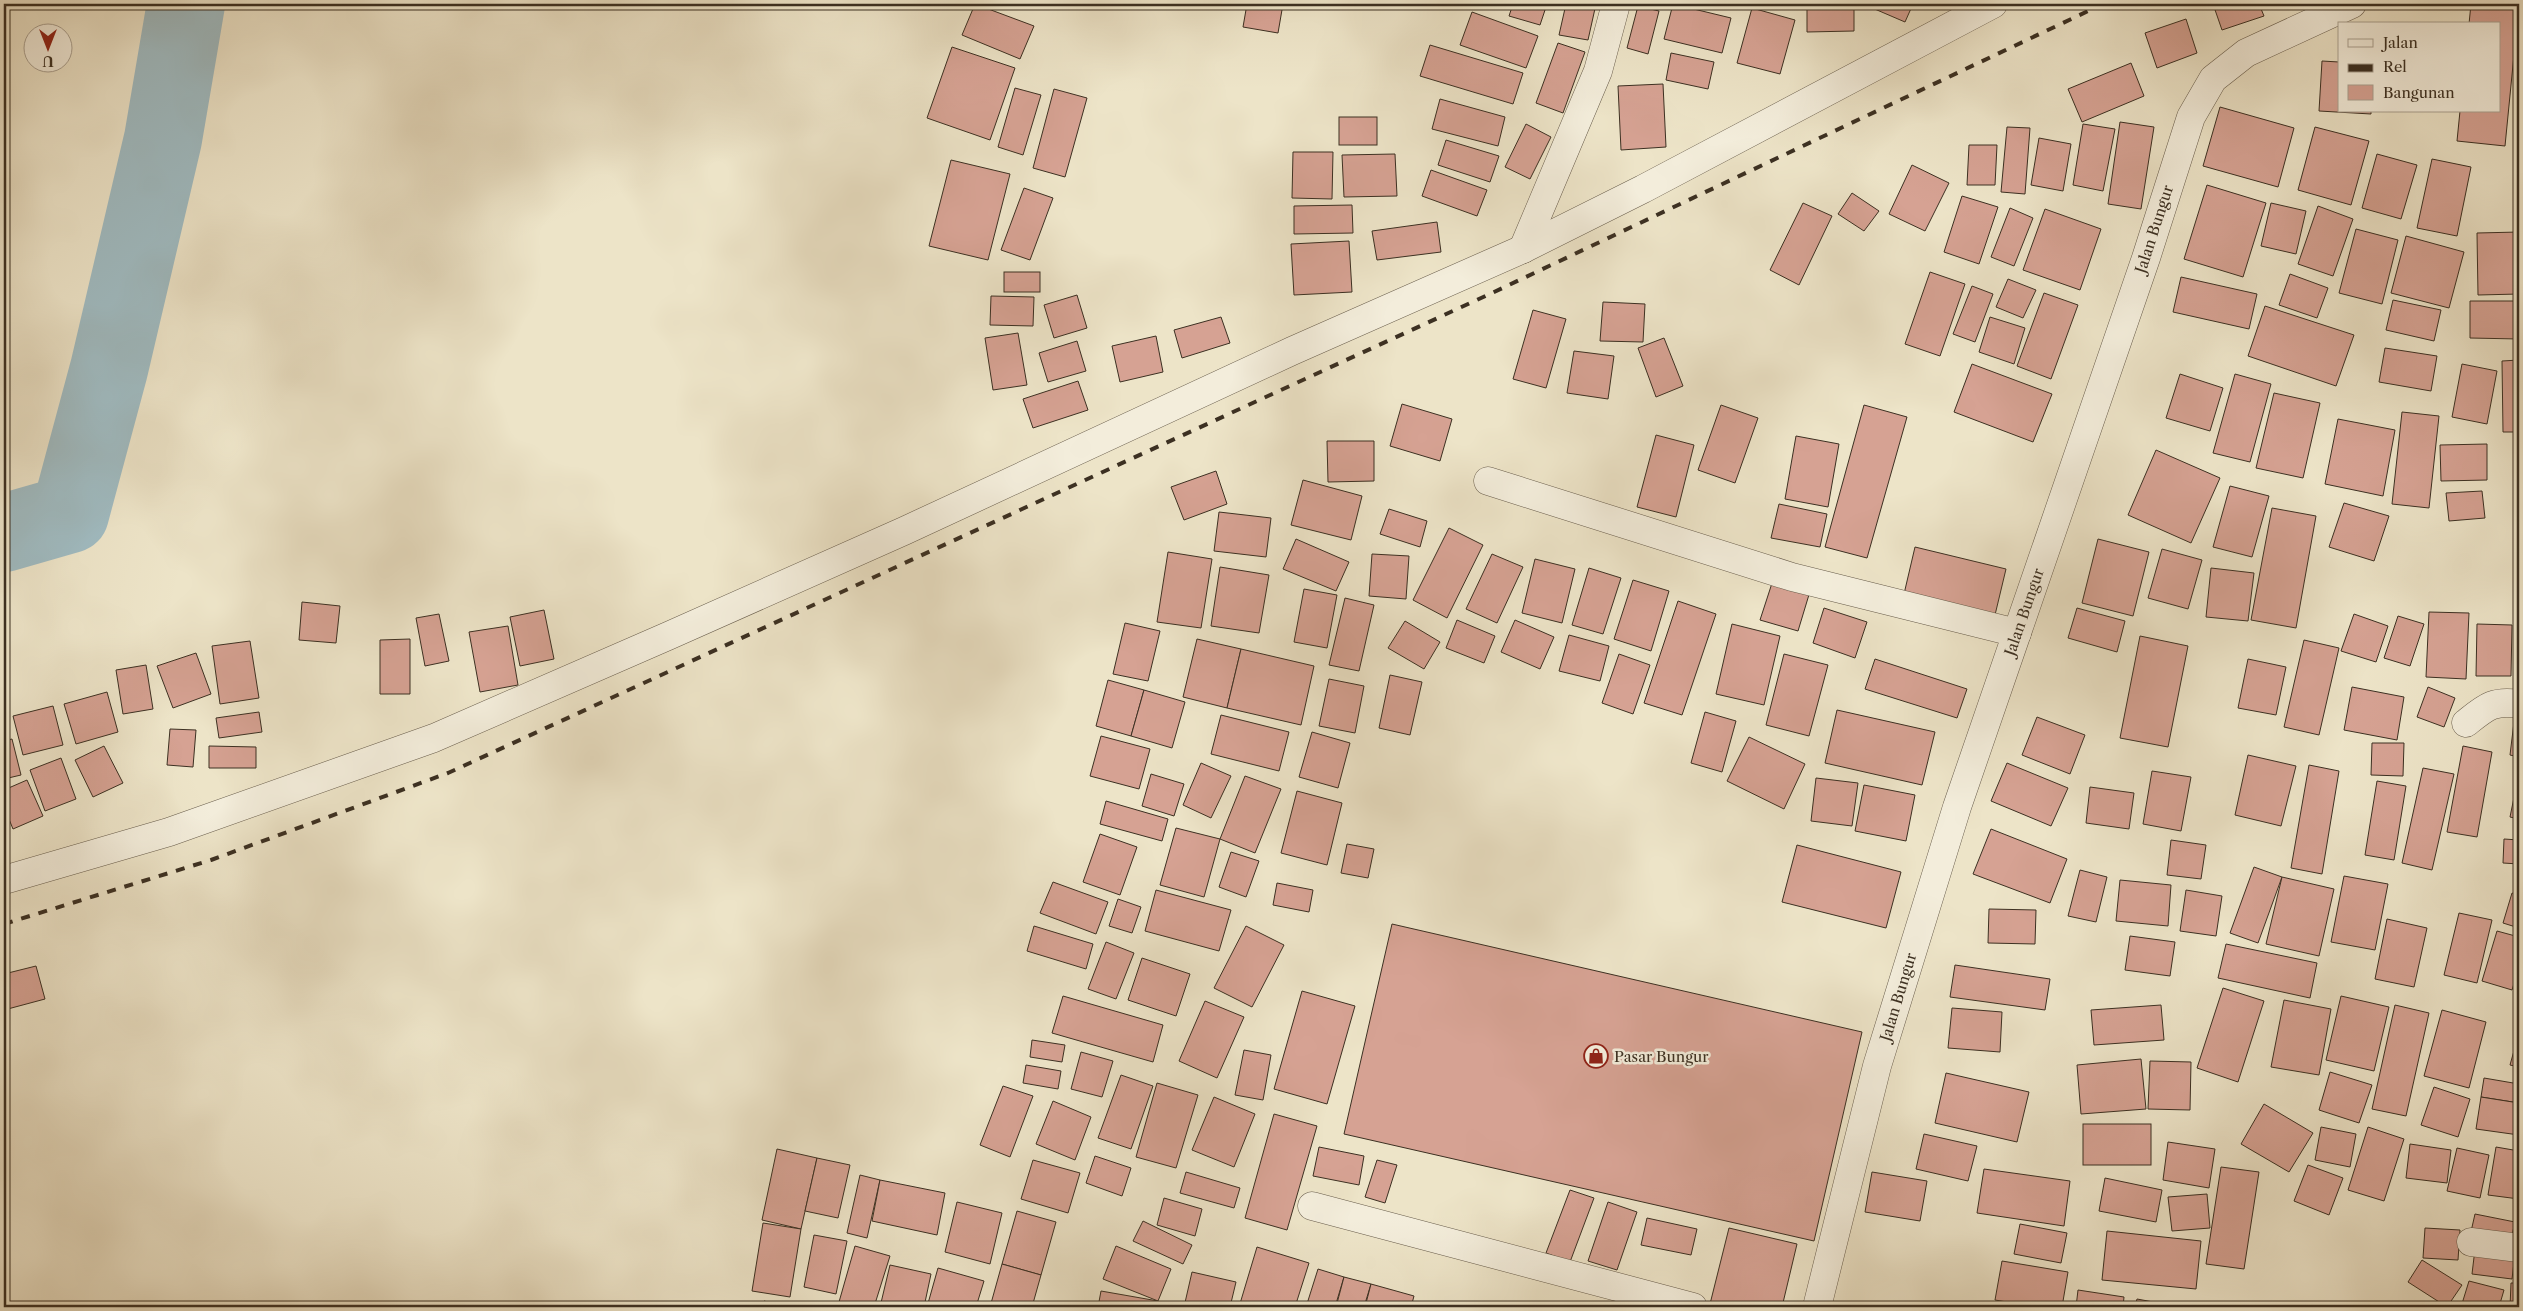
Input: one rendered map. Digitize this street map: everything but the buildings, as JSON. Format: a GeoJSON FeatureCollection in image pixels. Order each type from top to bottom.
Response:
{"type":"FeatureCollection","features":[{"type":"Feature","properties":{"kind":"street"},"geometry":{"type":"LineString","coordinates":[[1523,249],[1598,71],[1616,4]]}},
{"type":"Feature","properties":{"kind":"street"},"geometry":{"type":"LineString","coordinates":[[4,880],[169,832],[434,738],[904,531],[1292,351],[1523,249],[1643,189],[1993,4]]}},
{"type":"Feature","properties":{"kind":"street","name":"Jalan Bungur"},"geometry":{"type":"LineString","coordinates":[[1817,1307],[1877,1066],[1957,807],[2146,258],[2190,117],[2214,78],[2246,53],[2352,4]]}},
{"type":"Feature","properties":{"kind":"street"},"geometry":{"type":"LineString","coordinates":[[1488,481],[1792,577],[2017,633]]}},
{"type":"Feature","properties":{"kind":"street"},"geometry":{"type":"LineString","coordinates":[[2466,723],[2489,705],[2504,702],[2519,704]]}},
{"type":"Feature","properties":{"kind":"street"},"geometry":{"type":"LineString","coordinates":[[1312,1206],[1693,1307]]}},
{"type":"Feature","properties":{"kind":"street"},"geometry":{"type":"LineString","coordinates":[[2471,1242],[2519,1248]]}},
{"type":"Feature","properties":{"kind":"waterway"},"geometry":{"type":"LineString","coordinates":[[4,533],[70,514],[109,369],[163,139],[186,4]]}},
{"type":"Feature","properties":{"kind":"railway"},"geometry":{"type":"LineString","coordinates":[[4,924],[211,860],[448,773],[1492,293],[2103,4]]}},
{"type":"Feature","properties":{"kind":"place","name":"Pasar Bungur"},"geometry":{"type":"Point","coordinates":[1596,1056]}}]}
